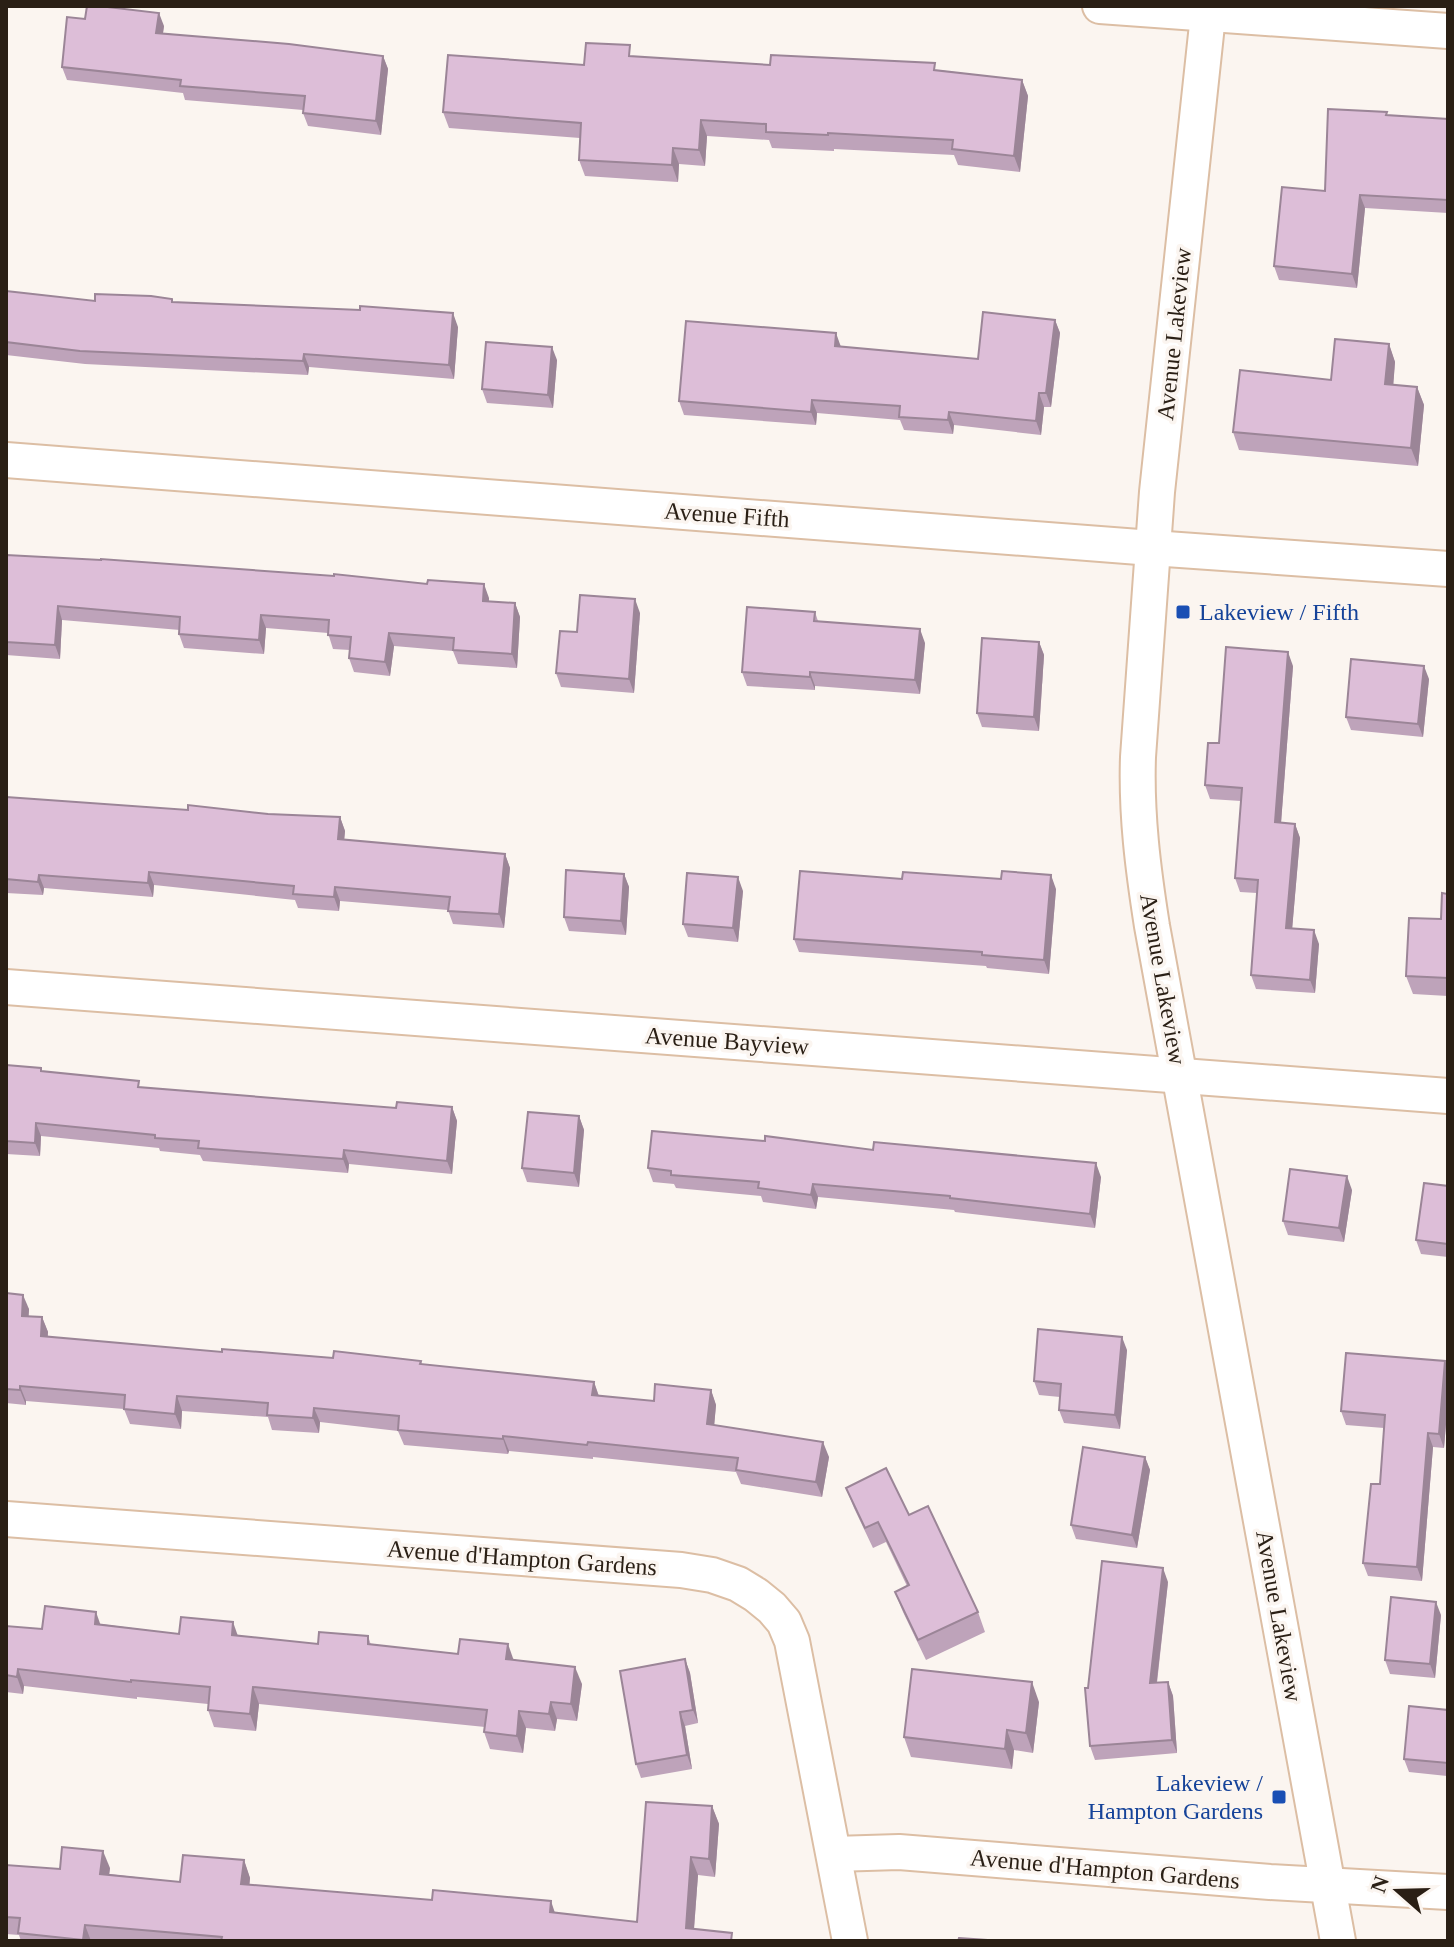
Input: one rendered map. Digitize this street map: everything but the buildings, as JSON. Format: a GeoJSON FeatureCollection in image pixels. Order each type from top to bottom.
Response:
{"type":"FeatureCollection","features":[{"type":"Feature","properties":{"kind":"street"},"geometry":{"type":"LineString","coordinates":[[1100,6],[1208,9],[1448,31]]}},
{"type":"Feature","properties":{"kind":"street","name":"Avenue Lakeview"},"geometry":{"type":"LineString","coordinates":[[1208,9],[1152,548],[1137,798],[1144,879],[1338,1941]]}},
{"type":"Feature","properties":{"kind":"street","name":"Avenue Fifth"},"geometry":{"type":"LineString","coordinates":[[6,460],[1448,569]]}},
{"type":"Feature","properties":{"kind":"street","name":"Avenue Bayview"},"geometry":{"type":"LineString","coordinates":[[6,987],[1448,1096]]}},
{"type":"Feature","properties":{"kind":"street","name":"Avenue d'Hampton Gardens"},"geometry":{"type":"LineString","coordinates":[[6,1519],[681,1570],[712,1575],[738,1584],[772,1608],[784,1622],[792,1641],[850,1941]]}},
{"type":"Feature","properties":{"kind":"street","name":"Avenue d'Hampton Gardens"},"geometry":{"type":"LineString","coordinates":[[834,1854],[899,1852],[1329,1886],[1448,1892]]}},
{"type":"Feature","properties":{"kind":"place","name":"Lakeview / Fifth"},"geometry":{"type":"Point","coordinates":[1183,612]}},
{"type":"Feature","properties":{"kind":"place","name":"Lakeview / Hampton Gardens"},"geometry":{"type":"Point","coordinates":[1279,1797]}}]}
